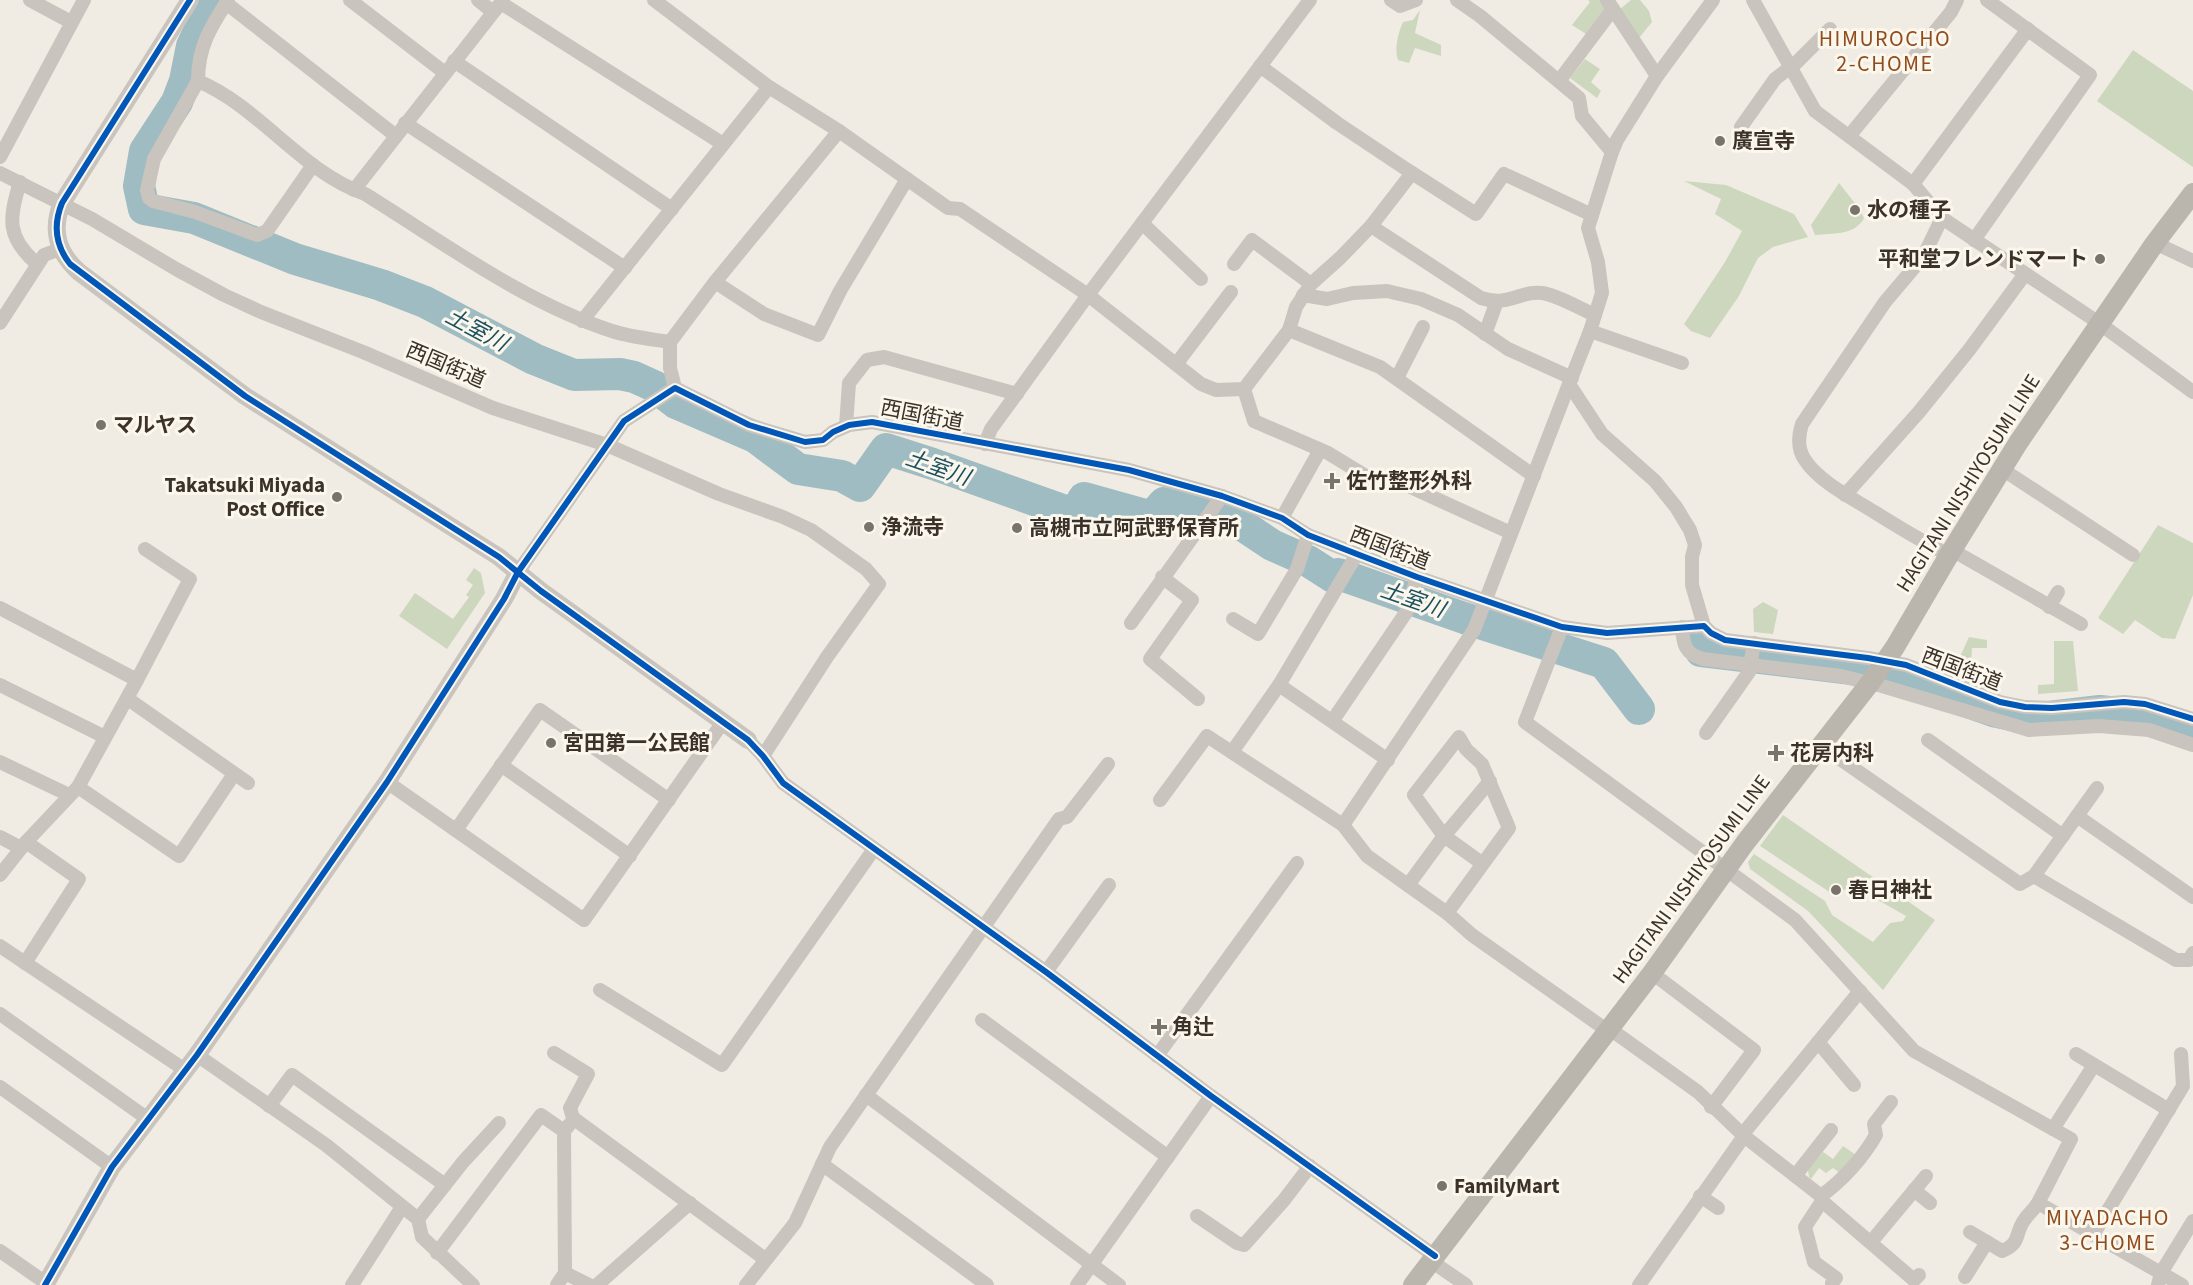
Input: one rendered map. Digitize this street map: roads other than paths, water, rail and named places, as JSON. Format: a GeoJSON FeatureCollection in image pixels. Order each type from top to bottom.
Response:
{"type":"FeatureCollection","features":[{"type":"Feature","properties":{"kind":"main road","name":"HAGITANI NISHIYOSUMI LINE"},"geometry":{"type":"LineString","coordinates":[[1413,1285],[1609,1030],[1726,870],[1877,673],[2002,469],[2099,323],[2193,193]]}},
{"type":"Feature","properties":{"kind":"street"},"geometry":{"type":"LineString","coordinates":[[30,0],[72,22]]}},
{"type":"Feature","properties":{"kind":"street"},"geometry":{"type":"LineString","coordinates":[[0,157],[84,0]]}},
{"type":"Feature","properties":{"kind":"street"},"geometry":{"type":"LineString","coordinates":[[190,0],[62,203],[56,225],[60,249],[79,272],[245,396],[500,556],[541,591],[748,740],[783,783],[1310,1166],[1466,1285]]}},
{"type":"Feature","properties":{"kind":"street"},"geometry":{"type":"LineString","coordinates":[[350,0],[445,73]]}},
{"type":"Feature","properties":{"kind":"street"},"geometry":{"type":"LineString","coordinates":[[477,0],[499,5],[723,144]]}},
{"type":"Feature","properties":{"kind":"street"},"geometry":{"type":"LineString","coordinates":[[654,0],[769,87],[838,131],[948,208],[960,209],[1088,295],[1178,363],[1201,384],[1216,390],[1244,389]]}},
{"type":"Feature","properties":{"kind":"street"},"geometry":{"type":"LineString","coordinates":[[985,444],[991,429],[1088,295],[1310,0]]}},
{"type":"Feature","properties":{"kind":"street"},"geometry":{"type":"LineString","coordinates":[[1391,0],[1400,6],[1416,0]]}},
{"type":"Feature","properties":{"kind":"street"},"geometry":{"type":"LineString","coordinates":[[1457,0],[1480,16],[1580,98],[1582,116],[1612,152]]}},
{"type":"Feature","properties":{"kind":"street"},"geometry":{"type":"LineString","coordinates":[[1343,825],[1474,630],[1590,331],[1602,293],[1598,262],[1588,228],[1612,152],[1617,140],[1657,76],[1713,0]]}},
{"type":"Feature","properties":{"kind":"street"},"geometry":{"type":"LineString","coordinates":[[1753,0],[1815,111],[1913,184],[1942,218],[2099,323],[2193,392]]}},
{"type":"Feature","properties":{"kind":"street"},"geometry":{"type":"LineString","coordinates":[[1850,135],[1951,12],[1957,0]]}},
{"type":"Feature","properties":{"kind":"street"},"geometry":{"type":"LineString","coordinates":[[1974,240],[2090,75],[1987,0]]}},
{"type":"Feature","properties":{"kind":"street"},"geometry":{"type":"LineString","coordinates":[[313,165],[267,231],[257,235],[195,212],[153,201],[150,198],[147,190],[154,159],[198,81],[198,59],[207,36],[227,1],[396,136]]}},
{"type":"Feature","properties":{"kind":"street"},"geometry":{"type":"LineString","coordinates":[[354,190],[499,5]]}},
{"type":"Feature","properties":{"kind":"street"},"geometry":{"type":"LineString","coordinates":[[1559,81],[1610,5],[1657,76]]}},
{"type":"Feature","properties":{"kind":"street"},"geometry":{"type":"LineString","coordinates":[[1741,127],[1775,79],[1791,67],[1830,29]]}},
{"type":"Feature","properties":{"kind":"street"},"geometry":{"type":"LineString","coordinates":[[1913,184],[2028,29]]}},
{"type":"Feature","properties":{"kind":"street"},"geometry":{"type":"LineString","coordinates":[[454,61],[672,209]]}},
{"type":"Feature","properties":{"kind":"street"},"geometry":{"type":"LineString","coordinates":[[1260,66],[1337,123],[1476,214],[1504,174],[1592,215]]}},
{"type":"Feature","properties":{"kind":"street"},"geometry":{"type":"LineString","coordinates":[[198,81],[219,89],[313,165],[354,190],[365,194],[508,284],[582,321],[615,332],[670,342]]}},
{"type":"Feature","properties":{"kind":"street"},"geometry":{"type":"LineString","coordinates":[[582,321],[769,87]]}},
{"type":"Feature","properties":{"kind":"street"},"geometry":{"type":"LineString","coordinates":[[405,123],[625,268]]}},
{"type":"Feature","properties":{"kind":"street"},"geometry":{"type":"LineString","coordinates":[[0,1251],[45,1284],[112,1167],[197,1055],[387,782],[504,599],[518,572],[607,445],[624,421],[675,388],[670,368],[670,342],[715,282],[838,131]]}},
{"type":"Feature","properties":{"kind":"street","name":"西国街道"},"geometry":{"type":"LineString","coordinates":[[0,173],[62,203],[176,269],[252,307],[493,408],[607,445],[719,494],[783,517],[811,530],[866,569],[879,584],[827,657],[763,756]]}},
{"type":"Feature","properties":{"kind":"street"},"geometry":{"type":"LineString","coordinates":[[1244,389],[1289,330],[1296,307],[1307,290],[1371,226],[1412,173]]}},
{"type":"Feature","properties":{"kind":"street"},"geometry":{"type":"LineString","coordinates":[[715,282],[764,314],[818,334],[840,291],[907,179]]}},
{"type":"Feature","properties":{"kind":"street"},"geometry":{"type":"LineString","coordinates":[[20,182],[13,204],[12,231],[20,246],[37,264]]}},
{"type":"Feature","properties":{"kind":"street"},"geometry":{"type":"LineString","coordinates":[[1942,218],[1923,257],[1885,302],[1802,424],[1798,440],[1806,462],[1845,495],[1914,537],[1950,553],[2080,624]]}},
{"type":"Feature","properties":{"kind":"street"},"geometry":{"type":"LineString","coordinates":[[1142,223],[1201,279]]}},
{"type":"Feature","properties":{"kind":"street"},"geometry":{"type":"LineString","coordinates":[[1371,226],[1481,298],[1497,302],[1542,293],[1595,315]]}},
{"type":"Feature","properties":{"kind":"street"},"geometry":{"type":"LineString","coordinates":[[1234,264],[1252,240],[1307,290],[1327,299],[1387,291],[1438,305],[1508,349],[1570,381],[1602,434],[1655,481],[1676,507],[1690,530],[1695,545],[1692,557],[1692,585],[1704,626]]}},
{"type":"Feature","properties":{"kind":"street"},"geometry":{"type":"LineString","coordinates":[[2155,243],[2193,261]]}},
{"type":"Feature","properties":{"kind":"street"},"geometry":{"type":"LineString","coordinates":[[2,317],[44,255],[60,249]]}},
{"type":"Feature","properties":{"kind":"street"},"geometry":{"type":"LineString","coordinates":[[1845,495],[1919,412],[1969,350],[2025,274]]}},
{"type":"Feature","properties":{"kind":"street"},"geometry":{"type":"LineString","coordinates":[[1178,363],[1231,292]]}},
{"type":"Feature","properties":{"kind":"street"},"geometry":{"type":"LineString","coordinates":[[1485,334],[1497,302]]}},
{"type":"Feature","properties":{"kind":"street"},"geometry":{"type":"LineString","coordinates":[[1397,378],[1423,327]]}},
{"type":"Feature","properties":{"kind":"street"},"geometry":{"type":"LineString","coordinates":[[1289,330],[1380,367],[1534,476]]}},
{"type":"Feature","properties":{"kind":"street"},"geometry":{"type":"LineString","coordinates":[[1590,331],[1682,363]]}},
{"type":"Feature","properties":{"kind":"street"},"geometry":{"type":"LineString","coordinates":[[846,426],[849,383],[867,360],[884,357],[1017,394]]}},
{"type":"Feature","properties":{"kind":"street","name":"西国街道"},"geometry":{"type":"LineString","coordinates":[[675,388],[749,424],[805,442],[823,440],[846,426],[860,422],[878,422],[1129,470],[1222,496],[1282,518],[1308,534],[1357,554],[1562,627],[1607,633],[1704,626],[1711,633],[1752,655],[1877,673],[1906,665],[2000,702],[2025,707],[2052,708],[2124,702],[2145,704],[2193,719]]}},
{"type":"Feature","properties":{"kind":"street"},"geometry":{"type":"LineString","coordinates":[[1244,389],[1254,421],[1320,450],[1369,478]]}},
{"type":"Feature","properties":{"kind":"street"},"geometry":{"type":"LineString","coordinates":[[1282,518],[1320,450]]}},
{"type":"Feature","properties":{"kind":"street"},"geometry":{"type":"LineString","coordinates":[[2002,469],[2133,555]]}},
{"type":"Feature","properties":{"kind":"street"},"geometry":{"type":"LineString","coordinates":[[1406,485],[1511,533]]}},
{"type":"Feature","properties":{"kind":"street"},"geometry":{"type":"LineString","coordinates":[[1131,623],[1222,496]]}},
{"type":"Feature","properties":{"kind":"street"},"geometry":{"type":"LineString","coordinates":[[1233,619],[1258,634],[1297,569],[1308,534]]}},
{"type":"Feature","properties":{"kind":"street"},"geometry":{"type":"LineString","coordinates":[[0,874],[74,791],[128,699],[190,579],[145,549]]}},
{"type":"Feature","properties":{"kind":"street"},"geometry":{"type":"LineString","coordinates":[[1232,752],[1279,685],[1357,554]]}},
{"type":"Feature","properties":{"kind":"street"},"geometry":{"type":"LineString","coordinates":[[1162,577],[1192,600],[1150,659],[1198,699]]}},
{"type":"Feature","properties":{"kind":"street"},"geometry":{"type":"LineString","coordinates":[[1333,720],[1407,611],[1417,577]]}},
{"type":"Feature","properties":{"kind":"street"},"geometry":{"type":"LineString","coordinates":[[2049,607],[2058,592]]}},
{"type":"Feature","properties":{"kind":"street"},"geometry":{"type":"LineString","coordinates":[[0,608],[137,680]]}},
{"type":"Feature","properties":{"kind":"street"},"geometry":{"type":"LineString","coordinates":[[1562,627],[1526,722],[1795,920],[1914,1052],[2071,1138],[2038,1203],[2020,1227],[2019,1236],[2012,1247],[2002,1251],[1971,1232]]}},
{"type":"Feature","properties":{"kind":"street"},"geometry":{"type":"LineString","coordinates":[[1683,627],[1683,645],[1692,655],[1703,659],[1752,655],[1841,676],[1877,673],[2029,730],[2099,726],[2149,730],[2193,745]]}},
{"type":"Feature","properties":{"kind":"street"},"geometry":{"type":"LineString","coordinates":[[1706,733],[1749,672],[1752,655]]}},
{"type":"Feature","properties":{"kind":"street"},"geometry":{"type":"LineString","coordinates":[[0,685],[105,737]]}},
{"type":"Feature","properties":{"kind":"street"},"geometry":{"type":"LineString","coordinates":[[1279,685],[1388,760]]}},
{"type":"Feature","properties":{"kind":"street"},"geometry":{"type":"LineString","coordinates":[[128,699],[248,783]]}},
{"type":"Feature","properties":{"kind":"street"},"geometry":{"type":"LineString","coordinates":[[456,830],[540,710],[669,800]]}},
{"type":"Feature","properties":{"kind":"street"},"geometry":{"type":"LineString","coordinates":[[387,782],[584,920],[723,722]]}},
{"type":"Feature","properties":{"kind":"street"},"geometry":{"type":"LineString","coordinates":[[1160,800],[1207,736],[1343,825],[1367,856],[1447,913],[1472,935],[1698,1092],[1743,1136],[1796,1176],[1914,1280],[1919,1275]]}},
{"type":"Feature","properties":{"kind":"street"},"geometry":{"type":"LineString","coordinates":[[1447,913],[1483,864],[1509,828],[1482,764],[1466,749],[1459,737],[1414,795],[1444,836],[1483,864]]}},
{"type":"Feature","properties":{"kind":"street"},"geometry":{"type":"LineString","coordinates":[[1928,740],[2063,836]]}},
{"type":"Feature","properties":{"kind":"street"},"geometry":{"type":"LineString","coordinates":[[1820,745],[2020,884],[2034,876],[2097,788]]}},
{"type":"Feature","properties":{"kind":"street"},"geometry":{"type":"LineString","coordinates":[[0,762],[74,791],[179,856],[234,774]]}},
{"type":"Feature","properties":{"kind":"street"},"geometry":{"type":"LineString","coordinates":[[746,1285],[795,1223],[830,1147],[982,927],[1059,819],[1067,816],[1108,764]]}},
{"type":"Feature","properties":{"kind":"street"},"geometry":{"type":"LineString","coordinates":[[501,765],[630,856]]}},
{"type":"Feature","properties":{"kind":"street"},"geometry":{"type":"LineString","coordinates":[[1408,885],[1444,836],[1490,781]]}},
{"type":"Feature","properties":{"kind":"street"},"geometry":{"type":"LineString","coordinates":[[2078,816],[2193,897]]}},
{"type":"Feature","properties":{"kind":"street"},"geometry":{"type":"LineString","coordinates":[[0,837],[24,845],[79,879],[25,963]]}},
{"type":"Feature","properties":{"kind":"street"},"geometry":{"type":"LineString","coordinates":[[600,990],[722,1065],[874,849]]}},
{"type":"Feature","properties":{"kind":"street"},"geometry":{"type":"LineString","coordinates":[[1157,1056],[1297,863]]}},
{"type":"Feature","properties":{"kind":"street"},"geometry":{"type":"LineString","coordinates":[[2034,876],[2176,960],[2189,960],[2193,953]]}},
{"type":"Feature","properties":{"kind":"street"},"geometry":{"type":"LineString","coordinates":[[1046,972],[1109,885]]}},
{"type":"Feature","properties":{"kind":"street"},"geometry":{"type":"LineString","coordinates":[[0,946],[185,1070]]}},
{"type":"Feature","properties":{"kind":"street"},"geometry":{"type":"LineString","coordinates":[[1652,973],[1754,1050],[1711,1107]]}},
{"type":"Feature","properties":{"kind":"street"},"geometry":{"type":"LineString","coordinates":[[1639,1285],[1743,1136],[1860,991]]}},
{"type":"Feature","properties":{"kind":"street"},"geometry":{"type":"LineString","coordinates":[[0,1014],[148,1119]]}},
{"type":"Feature","properties":{"kind":"street"},"geometry":{"type":"LineString","coordinates":[[982,1020],[1168,1156]]}},
{"type":"Feature","properties":{"kind":"street"},"geometry":{"type":"LineString","coordinates":[[1818,1042],[1854,1085]]}},
{"type":"Feature","properties":{"kind":"street"},"geometry":{"type":"LineString","coordinates":[[554,1053],[588,1074],[570,1108],[573,1118],[765,1259]]}},
{"type":"Feature","properties":{"kind":"street"},"geometry":{"type":"LineString","coordinates":[[2076,1054],[2169,1110]]}},
{"type":"Feature","properties":{"kind":"street"},"geometry":{"type":"LineString","coordinates":[[2093,1235],[2183,1086],[2181,1054]]}},
{"type":"Feature","properties":{"kind":"street"},"geometry":{"type":"LineString","coordinates":[[197,1055],[326,1145],[418,1219],[422,1237],[437,1253],[459,1270],[472,1285]]}},
{"type":"Feature","properties":{"kind":"street"},"geometry":{"type":"LineString","coordinates":[[2053,1129],[2094,1065]]}},
{"type":"Feature","properties":{"kind":"street"},"geometry":{"type":"LineString","coordinates":[[269,1106],[292,1075],[445,1185]]}},
{"type":"Feature","properties":{"kind":"street"},"geometry":{"type":"LineString","coordinates":[[0,1087],[112,1167]]}},
{"type":"Feature","properties":{"kind":"street"},"geometry":{"type":"LineString","coordinates":[[866,1095],[1119,1285]]}},
{"type":"Feature","properties":{"kind":"street"},"geometry":{"type":"LineString","coordinates":[[1077,1285],[1211,1096]]}},
{"type":"Feature","properties":{"kind":"street"},"geometry":{"type":"LineString","coordinates":[[1832,1283],[1836,1278],[1814,1262],[1805,1227],[1822,1198],[1861,1158],[1876,1135],[1874,1124],[1891,1102]]}},
{"type":"Feature","properties":{"kind":"street"},"geometry":{"type":"LineString","coordinates":[[437,1253],[540,1115],[564,1131]]}},
{"type":"Feature","properties":{"kind":"street"},"geometry":{"type":"LineString","coordinates":[[557,1285],[565,1273],[564,1131],[573,1118]]}},
{"type":"Feature","properties":{"kind":"street"},"geometry":{"type":"LineString","coordinates":[[418,1219],[462,1162],[499,1123]]}},
{"type":"Feature","properties":{"kind":"street"},"geometry":{"type":"LineString","coordinates":[[1796,1176],[1831,1130]]}},
{"type":"Feature","properties":{"kind":"street"},"geometry":{"type":"LineString","coordinates":[[822,1164],[987,1285]]}},
{"type":"Feature","properties":{"kind":"street"},"geometry":{"type":"LineString","coordinates":[[1197,1216],[1237,1243],[1244,1245],[1284,1200],[1310,1166]]}},
{"type":"Feature","properties":{"kind":"street"},"geometry":{"type":"LineString","coordinates":[[1871,1242],[1926,1176]]}},
{"type":"Feature","properties":{"kind":"street"},"geometry":{"type":"LineString","coordinates":[[1914,1190],[1930,1203]]}},
{"type":"Feature","properties":{"kind":"street"},"geometry":{"type":"LineString","coordinates":[[1700,1196],[1718,1208]]}},
{"type":"Feature","properties":{"kind":"street"},"geometry":{"type":"LineString","coordinates":[[597,1285],[690,1203]]}},
{"type":"Feature","properties":{"kind":"street"},"geometry":{"type":"LineString","coordinates":[[2038,1203],[2093,1235],[2159,1279],[2182,1285]]}},
{"type":"Feature","properties":{"kind":"street"},"geometry":{"type":"LineString","coordinates":[[352,1285],[402,1207]]}},
{"type":"Feature","properties":{"kind":"street"},"geometry":{"type":"LineString","coordinates":[[2159,1279],[2193,1221]]}},
{"type":"Feature","properties":{"kind":"street"},"geometry":{"type":"LineString","coordinates":[[1965,1276],[1986,1242]]}},
{"type":"Feature","properties":{"kind":"street"},"geometry":{"type":"LineString","coordinates":[[565,1273],[589,1285]]}},
{"type":"Feature","properties":{"kind":"waterway","name":"土室川"},"geometry":{"type":"LineString","coordinates":[[217,0],[192,46],[185,81],[177,102],[145,151],[139,186],[144,209],[194,218],[295,259],[381,285],[425,302],[534,359],[574,375],[620,374],[634,377],[654,386],[676,403],[755,437],[798,469],[842,476],[860,486],[886,449],[1074,514],[1084,498],[1152,517],[1164,503],[1233,519],[1272,545],[1308,561],[1333,577],[1338,574],[1604,663],[1639,709]]}},
{"type":"Feature","properties":{"kind":"waterway","name":"土室川"},"geometry":{"type":"LineString","coordinates":[[1696,639],[1701,651],[1861,670],[1940,692],[1993,711],[2031,719],[2100,711],[2146,716],[2193,731]]}},
{"type":"Feature","properties":{"kind":"place","name":"廣宣寺"},"geometry":{"type":"Point","coordinates":[1720,141]}},
{"type":"Feature","properties":{"kind":"place","name":"水の種子"},"geometry":{"type":"Point","coordinates":[1855,210]}},
{"type":"Feature","properties":{"kind":"place","name":"平和堂フレンドマート"},"geometry":{"type":"Point","coordinates":[2100,259]}},
{"type":"Feature","properties":{"kind":"place","name":"マルヤス"},"geometry":{"type":"Point","coordinates":[101,425]}},
{"type":"Feature","properties":{"kind":"place","name":"佐竹整形外科"},"geometry":{"type":"Point","coordinates":[1332,481]}},
{"type":"Feature","properties":{"kind":"place","name":"Takatsuki Miyada Post Office"},"geometry":{"type":"Point","coordinates":[337,497]}},
{"type":"Feature","properties":{"kind":"place","name":"浄流寺"},"geometry":{"type":"Point","coordinates":[869,527]}},
{"type":"Feature","properties":{"kind":"place","name":"高槻市立阿武野保育所"},"geometry":{"type":"Point","coordinates":[1017,528]}},
{"type":"Feature","properties":{"kind":"place","name":"宮田第一公民館"},"geometry":{"type":"Point","coordinates":[551,743]}},
{"type":"Feature","properties":{"kind":"place","name":"花房内科"},"geometry":{"type":"Point","coordinates":[1776,753]}},
{"type":"Feature","properties":{"kind":"place","name":"春日神社"},"geometry":{"type":"Point","coordinates":[1836,890]}},
{"type":"Feature","properties":{"kind":"place","name":"角辻"},"geometry":{"type":"Point","coordinates":[1159,1027]}},
{"type":"Feature","properties":{"kind":"place","name":"FamilyMart"},"geometry":{"type":"Point","coordinates":[1442,1186]}},
{"type":"Feature","properties":{"kind":"district","name":"HIMUROCHO 2-CHOME"},"geometry":{"type":"Point","coordinates":[1885,50]}},
{"type":"Feature","properties":{"kind":"district","name":"MIYADACHO 3-CHOME"},"geometry":{"type":"Point","coordinates":[2108,1230]}}]}
